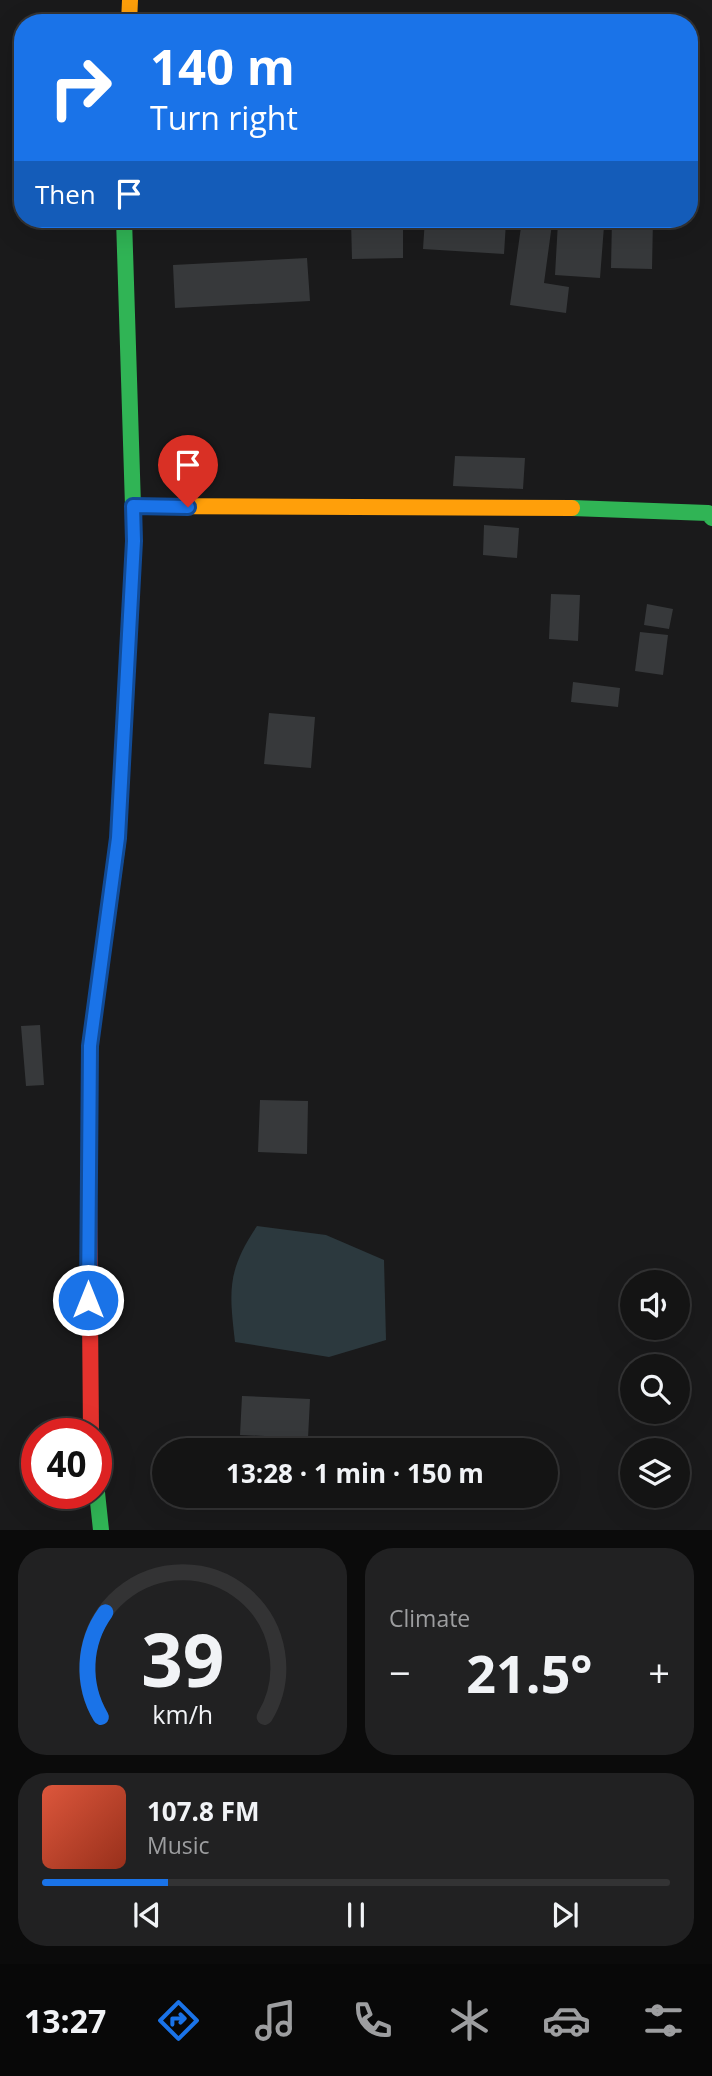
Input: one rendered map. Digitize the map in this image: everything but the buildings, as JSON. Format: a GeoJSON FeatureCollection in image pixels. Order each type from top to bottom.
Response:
{"type":"FeatureCollection","features":[{"type":"Feature","properties":{"kind":"street"},"geometry":{"type":"LineString","coordinates":[[91,1418],[88,1275],[90,1046],[118,838],[134,541],[124,228]]}},
{"type":"Feature","properties":{"kind":"street"},"geometry":{"type":"LineString","coordinates":[[133,506],[592,508],[708,513],[712,518]]}},
{"type":"Feature","properties":{"kind":"street"},"geometry":{"type":"LineString","coordinates":[[99,1509],[101,1530]]}},
{"type":"Feature","properties":{"kind":"shaded area"},"geometry":{"type":"Polygon","coordinates":[[[257,1226],[326,1235],[384,1260],[386,1340],[329,1357],[235,1342],[232,1281],[240,1256],[257,1226]]]}},
{"type":"Feature","properties":{"kind":"traffic: fast"},"geometry":{"type":"LineString","coordinates":[[124,228],[134,538]]}},
{"type":"Feature","properties":{"kind":"traffic: fast"},"geometry":{"type":"LineString","coordinates":[[572,508],[708,513],[712,518]]}},
{"type":"Feature","properties":{"kind":"traffic: fast"},"geometry":{"type":"LineString","coordinates":[[89,1194],[90,1046],[118,841]]}},
{"type":"Feature","properties":{"kind":"traffic: fast"},"geometry":{"type":"LineString","coordinates":[[99,1509],[101,1530]]}},
{"type":"Feature","properties":{"kind":"traffic: slow"},"geometry":{"type":"LineString","coordinates":[[129,14],[130,0]]}},
{"type":"Feature","properties":{"kind":"traffic: slow"},"geometry":{"type":"LineString","coordinates":[[133,506],[572,508]]}},
{"type":"Feature","properties":{"kind":"traffic: slow"},"geometry":{"type":"LineString","coordinates":[[118,841],[134,538]]}},
{"type":"Feature","properties":{"kind":"traffic: jam"},"geometry":{"type":"LineString","coordinates":[[89,1194],[91,1418]]}},
{"type":"Feature","properties":{"kind":"route"},"geometry":{"type":"LineString","coordinates":[[88,1300],[90,1046],[118,838],[134,541],[133,506],[188,507]]}}]}
